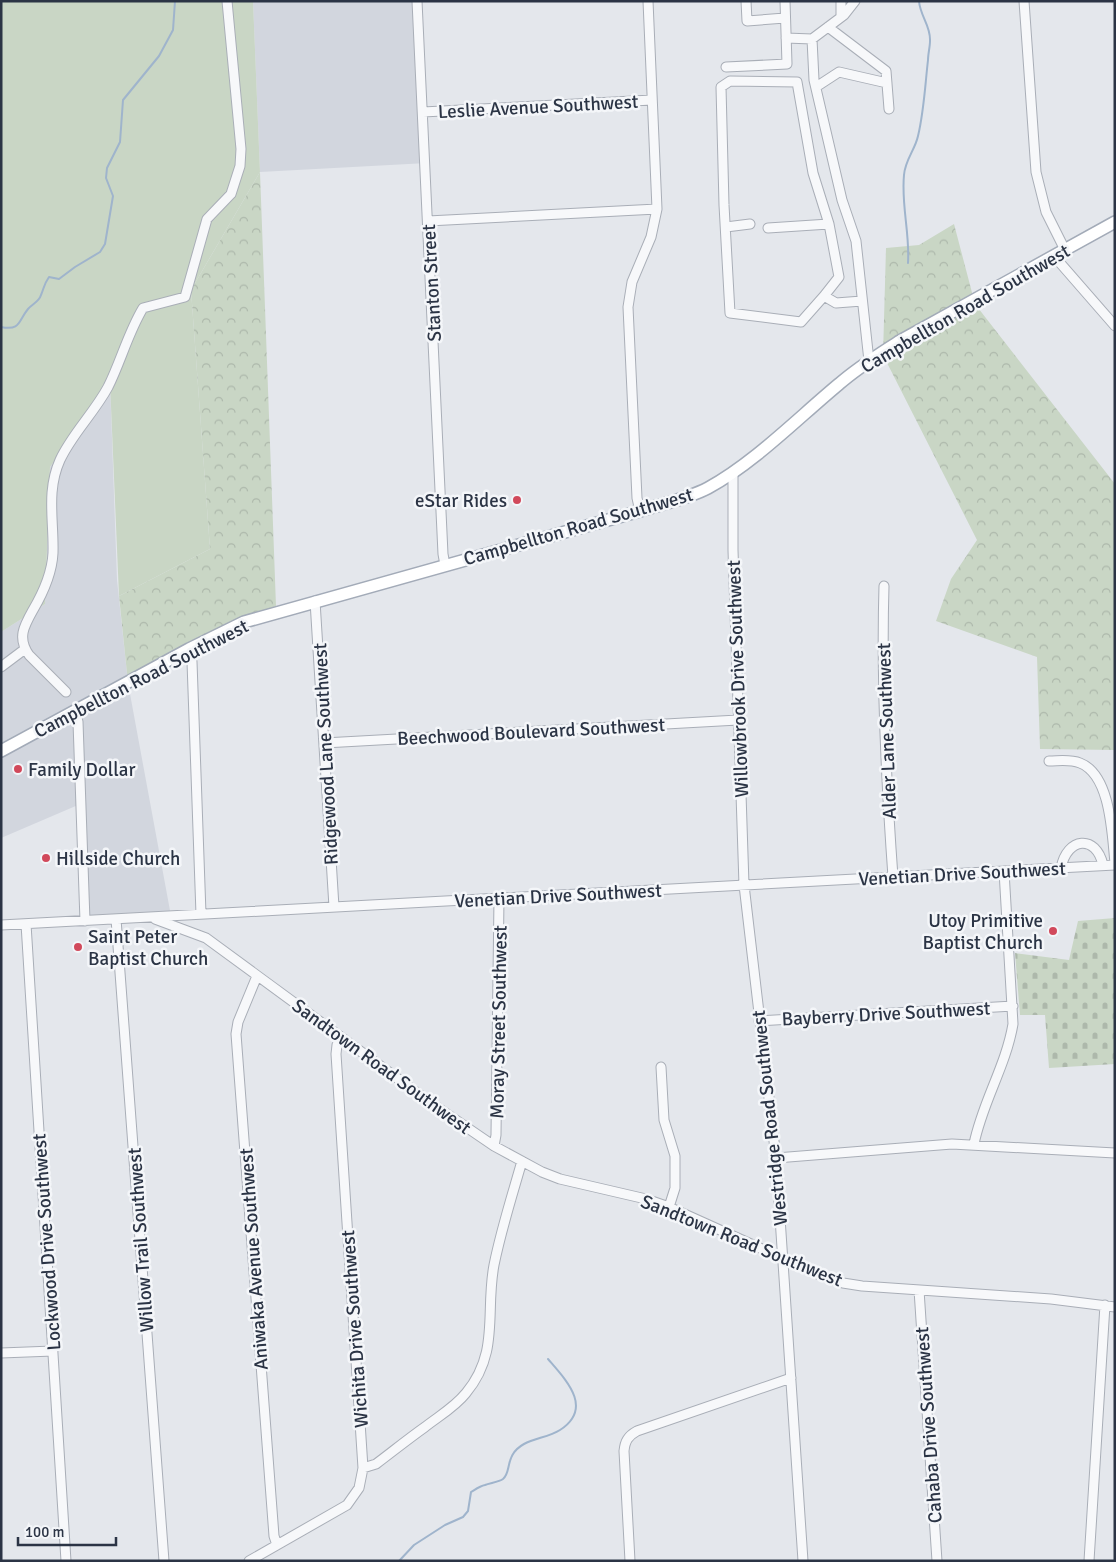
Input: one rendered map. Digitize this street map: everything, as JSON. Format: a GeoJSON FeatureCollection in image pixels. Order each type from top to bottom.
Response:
{"type":"FeatureCollection","features":[{"type":"Feature","properties":{"kind":"main road","name":"Campbellton Road Southwest"},"geometry":{"type":"LineString","coordinates":[[1,751],[189,649],[244,622],[688,497],[733,472],[841,382],[898,342],[1115,222]]}},
{"type":"Feature","properties":{"kind":"street"},"geometry":{"type":"LineString","coordinates":[[66,692],[24,649],[22,639],[23,628],[42,594],[52,564],[51,505],[54,477],[67,446],[94,410],[108,387],[120,362],[135,321],[143,308],[185,297],[207,220],[231,194],[236,182],[241,150],[227,1]]}},
{"type":"Feature","properties":{"kind":"street","name":"Stanton Street"},"geometry":{"type":"LineString","coordinates":[[417,1],[445,565]]}},
{"type":"Feature","properties":{"kind":"street"},"geometry":{"type":"LineString","coordinates":[[640,511],[637,498],[628,307],[632,282],[651,237],[657,209],[648,1]]}},
{"type":"Feature","properties":{"kind":"street"},"geometry":{"type":"LineString","coordinates":[[746,1],[747,21],[785,18]]}},
{"type":"Feature","properties":{"kind":"street"},"geometry":{"type":"LineString","coordinates":[[726,67],[787,64],[784,1]]}},
{"type":"Feature","properties":{"kind":"street"},"geometry":{"type":"LineString","coordinates":[[841,1],[841,18]]}},
{"type":"Feature","properties":{"kind":"street"},"geometry":{"type":"LineString","coordinates":[[786,38],[812,39],[841,18],[855,1]]}},
{"type":"Feature","properties":{"kind":"street"},"geometry":{"type":"LineString","coordinates":[[1024,1],[1036,172],[1046,212],[1065,250]]}},
{"type":"Feature","properties":{"kind":"street"},"geometry":{"type":"LineString","coordinates":[[828,27],[886,71],[889,109]]}},
{"type":"Feature","properties":{"kind":"street"},"geometry":{"type":"LineString","coordinates":[[812,39],[816,87],[842,200],[856,241],[869,361]]}},
{"type":"Feature","properties":{"kind":"street"},"geometry":{"type":"LineString","coordinates":[[816,87],[839,72],[887,83]]}},
{"type":"Feature","properties":{"kind":"street"},"geometry":{"type":"LineString","coordinates":[[730,82],[797,82],[812,172],[828,224],[839,278],[801,322],[730,313],[721,87],[730,82]]}},
{"type":"Feature","properties":{"kind":"street","name":"Leslie Avenue Southwest"},"geometry":{"type":"LineString","coordinates":[[423,112],[652,100]]}},
{"type":"Feature","properties":{"kind":"street"},"geometry":{"type":"LineString","coordinates":[[428,221],[657,209]]}},
{"type":"Feature","properties":{"kind":"street"},"geometry":{"type":"LineString","coordinates":[[726,227],[750,224]]}},
{"type":"Feature","properties":{"kind":"street"},"geometry":{"type":"LineString","coordinates":[[768,228],[828,224]]}},
{"type":"Feature","properties":{"kind":"street"},"geometry":{"type":"LineString","coordinates":[[1054,256],[1115,326]]}},
{"type":"Feature","properties":{"kind":"street"},"geometry":{"type":"LineString","coordinates":[[824,296],[836,302],[862,301]]}},
{"type":"Feature","properties":{"kind":"street","name":"Willowbrook Drive Southwest"},"geometry":{"type":"LineString","coordinates":[[733,472],[733,550],[744,885]]}},
{"type":"Feature","properties":{"kind":"street","name":"Alder Lane Southwest"},"geometry":{"type":"LineString","coordinates":[[884,586],[883,628],[888,811],[893,877]]}},
{"type":"Feature","properties":{"kind":"street","name":"Ridgewood Lane Southwest"},"geometry":{"type":"LineString","coordinates":[[315,601],[334,907]]}},
{"type":"Feature","properties":{"kind":"street"},"geometry":{"type":"LineString","coordinates":[[1,667],[24,649]]}},
{"type":"Feature","properties":{"kind":"street"},"geometry":{"type":"LineString","coordinates":[[189,649],[192,662],[201,914]]}},
{"type":"Feature","properties":{"kind":"street"},"geometry":{"type":"LineString","coordinates":[[75,710],[78,722],[85,921]]}},
{"type":"Feature","properties":{"kind":"street","name":"Beechwood Boulevard Southwest"},"geometry":{"type":"LineString","coordinates":[[324,743],[738,720]]}},
{"type":"Feature","properties":{"kind":"street"},"geometry":{"type":"LineString","coordinates":[[1048,761],[1068,760],[1081,763],[1089,769],[1100,783],[1106,800],[1115,864]]}},
{"type":"Feature","properties":{"kind":"street"},"geometry":{"type":"LineString","coordinates":[[1062,868],[1063,861],[1069,850],[1078,844],[1086,843],[1098,852],[1103,865]]}},
{"type":"Feature","properties":{"kind":"street","name":"Venetian Drive Southwest"},"geometry":{"type":"LineString","coordinates":[[1,925],[1115,864]]}},
{"type":"Feature","properties":{"kind":"street"},"geometry":{"type":"LineString","coordinates":[[974,1144],[978,1126],[1010,1041],[1013,1024],[1004,871]]}},
{"type":"Feature","properties":{"kind":"street","name":"Westridge Road Southwest"},"geometry":{"type":"LineString","coordinates":[[744,885],[776,1158],[803,1561]]}},
{"type":"Feature","properties":{"kind":"street","name":"Moray Street Southwest"},"geometry":{"type":"LineString","coordinates":[[494,1146],[496,1135],[499,898]]}},
{"type":"Feature","properties":{"kind":"street","name":"Sandtown Road Southwest"},"geometry":{"type":"LineString","coordinates":[[150,917],[206,938],[431,1103],[494,1146],[542,1172],[646,1199],[669,1207],[783,1259],[843,1283],[862,1286],[1051,1299],[1110,1306]]}},
{"type":"Feature","properties":{"kind":"street","name":"Willow Trail Southwest"},"geometry":{"type":"LineString","coordinates":[[116,919],[164,1561]]}},
{"type":"Feature","properties":{"kind":"street","name":"Lockwood Drive Southwest"},"geometry":{"type":"LineString","coordinates":[[26,924],[66,1561]]}},
{"type":"Feature","properties":{"kind":"street","name":"Aniwaka Avenue Southwest"},"geometry":{"type":"LineString","coordinates":[[257,976],[238,1022],[236,1034],[274,1536],[277,1545]]}},
{"type":"Feature","properties":{"kind":"street","name":"Bayberry Drive Southwest"},"geometry":{"type":"LineString","coordinates":[[759,1021],[1013,1006]]}},
{"type":"Feature","properties":{"kind":"street","name":"Wichita Drive Southwest"},"geometry":{"type":"LineString","coordinates":[[249,1561],[347,1505],[359,1488],[363,1468],[336,1054],[337,1045],[341,1038]]}},
{"type":"Feature","properties":{"kind":"street"},"geometry":{"type":"LineString","coordinates":[[661,1067],[664,1120],[674,1146],[675,1156],[675,1188],[669,1207]]}},
{"type":"Feature","properties":{"kind":"street"},"geometry":{"type":"LineString","coordinates":[[776,1158],[952,1144],[1115,1153]]}},
{"type":"Feature","properties":{"kind":"street"},"geometry":{"type":"LineString","coordinates":[[363,1468],[376,1464],[450,1409],[466,1393],[479,1374],[490,1338],[491,1292],[494,1266],[522,1161]]}},
{"type":"Feature","properties":{"kind":"street","name":"Cahaba Drive Southwest"},"geometry":{"type":"LineString","coordinates":[[919,1290],[937,1561]]}},
{"type":"Feature","properties":{"kind":"street"},"geometry":{"type":"LineString","coordinates":[[1089,1561],[1110,1306]]}},
{"type":"Feature","properties":{"kind":"street"},"geometry":{"type":"LineString","coordinates":[[1,1353],[53,1351]]}},
{"type":"Feature","properties":{"kind":"street"},"geometry":{"type":"LineString","coordinates":[[630,1561],[624,1451],[625,1442],[629,1436],[637,1431],[791,1378]]}},
{"type":"Feature","properties":{"kind":"shaded area"},"geometry":{"type":"Polygon","coordinates":[[[253,1],[417,1],[427,163],[260,172],[253,1]]]}},
{"type":"Feature","properties":{"kind":"shaded area"},"geometry":{"type":"Polygon","coordinates":[[[110,382],[117,580],[128,683],[171,916],[83,919],[78,805],[1,838],[1,632],[45,604],[50,467],[110,382]]]}},
{"type":"Feature","properties":{"kind":"green space"},"geometry":{"type":"Polygon","coordinates":[[[1,1],[253,1],[260,172],[191,290],[210,549],[119,596],[110,383],[50,467],[45,604],[1,632],[1,1]]]}},
{"type":"Feature","properties":{"kind":"green space"},"geometry":{"type":"Polygon","coordinates":[[[260,172],[276,606],[229,626],[128,683],[119,596],[210,549],[191,290],[260,172]]]}},
{"type":"Feature","properties":{"kind":"green space"},"geometry":{"type":"Polygon","coordinates":[[[954,224],[975,304],[1115,484],[1115,750],[1040,749],[1037,657],[936,621],[951,579],[977,540],[883,355],[886,248],[919,245],[954,224]]]}},
{"type":"Feature","properties":{"kind":"green space"},"geometry":{"type":"Polygon","coordinates":[[[1115,918],[1115,1064],[1049,1068],[1045,1015],[1020,1015],[1015,953],[1069,960],[1078,921],[1115,918]]]}},
{"type":"Feature","properties":{"kind":"waterway"},"geometry":{"type":"LineString","coordinates":[[1,327],[12,328],[18,324],[28,309],[40,297],[49,277],[59,279],[100,252],[105,244],[113,196],[106,178],[107,168],[120,142],[123,100],[159,56],[173,30],[175,1]]}},
{"type":"Feature","properties":{"kind":"waterway"},"geometry":{"type":"LineString","coordinates":[[908,263],[904,175],[906,165],[917,141],[920,127],[930,43],[929,31],[919,1]]}},
{"type":"Feature","properties":{"kind":"waterway"},"geometry":{"type":"LineString","coordinates":[[399,1561],[414,1545],[445,1525],[463,1517],[468,1511],[471,1492],[481,1486],[503,1479],[506,1476],[511,1458],[518,1448],[528,1442],[560,1430],[570,1421],[575,1413],[576,1403],[574,1394],[548,1359]]}},
{"type":"Feature","properties":{"kind":"place","name":"eStar Rides"},"geometry":{"type":"Point","coordinates":[517,500]}},
{"type":"Feature","properties":{"kind":"place","name":"Family Dollar"},"geometry":{"type":"Point","coordinates":[18,769]}},
{"type":"Feature","properties":{"kind":"place","name":"Hillside Church"},"geometry":{"type":"Point","coordinates":[46,858]}},
{"type":"Feature","properties":{"kind":"place","name":"Utoy Primitive Baptist Church"},"geometry":{"type":"Point","coordinates":[1053,931]}},
{"type":"Feature","properties":{"kind":"place","name":"Saint Peter Baptist Church"},"geometry":{"type":"Point","coordinates":[78,947]}}]}
